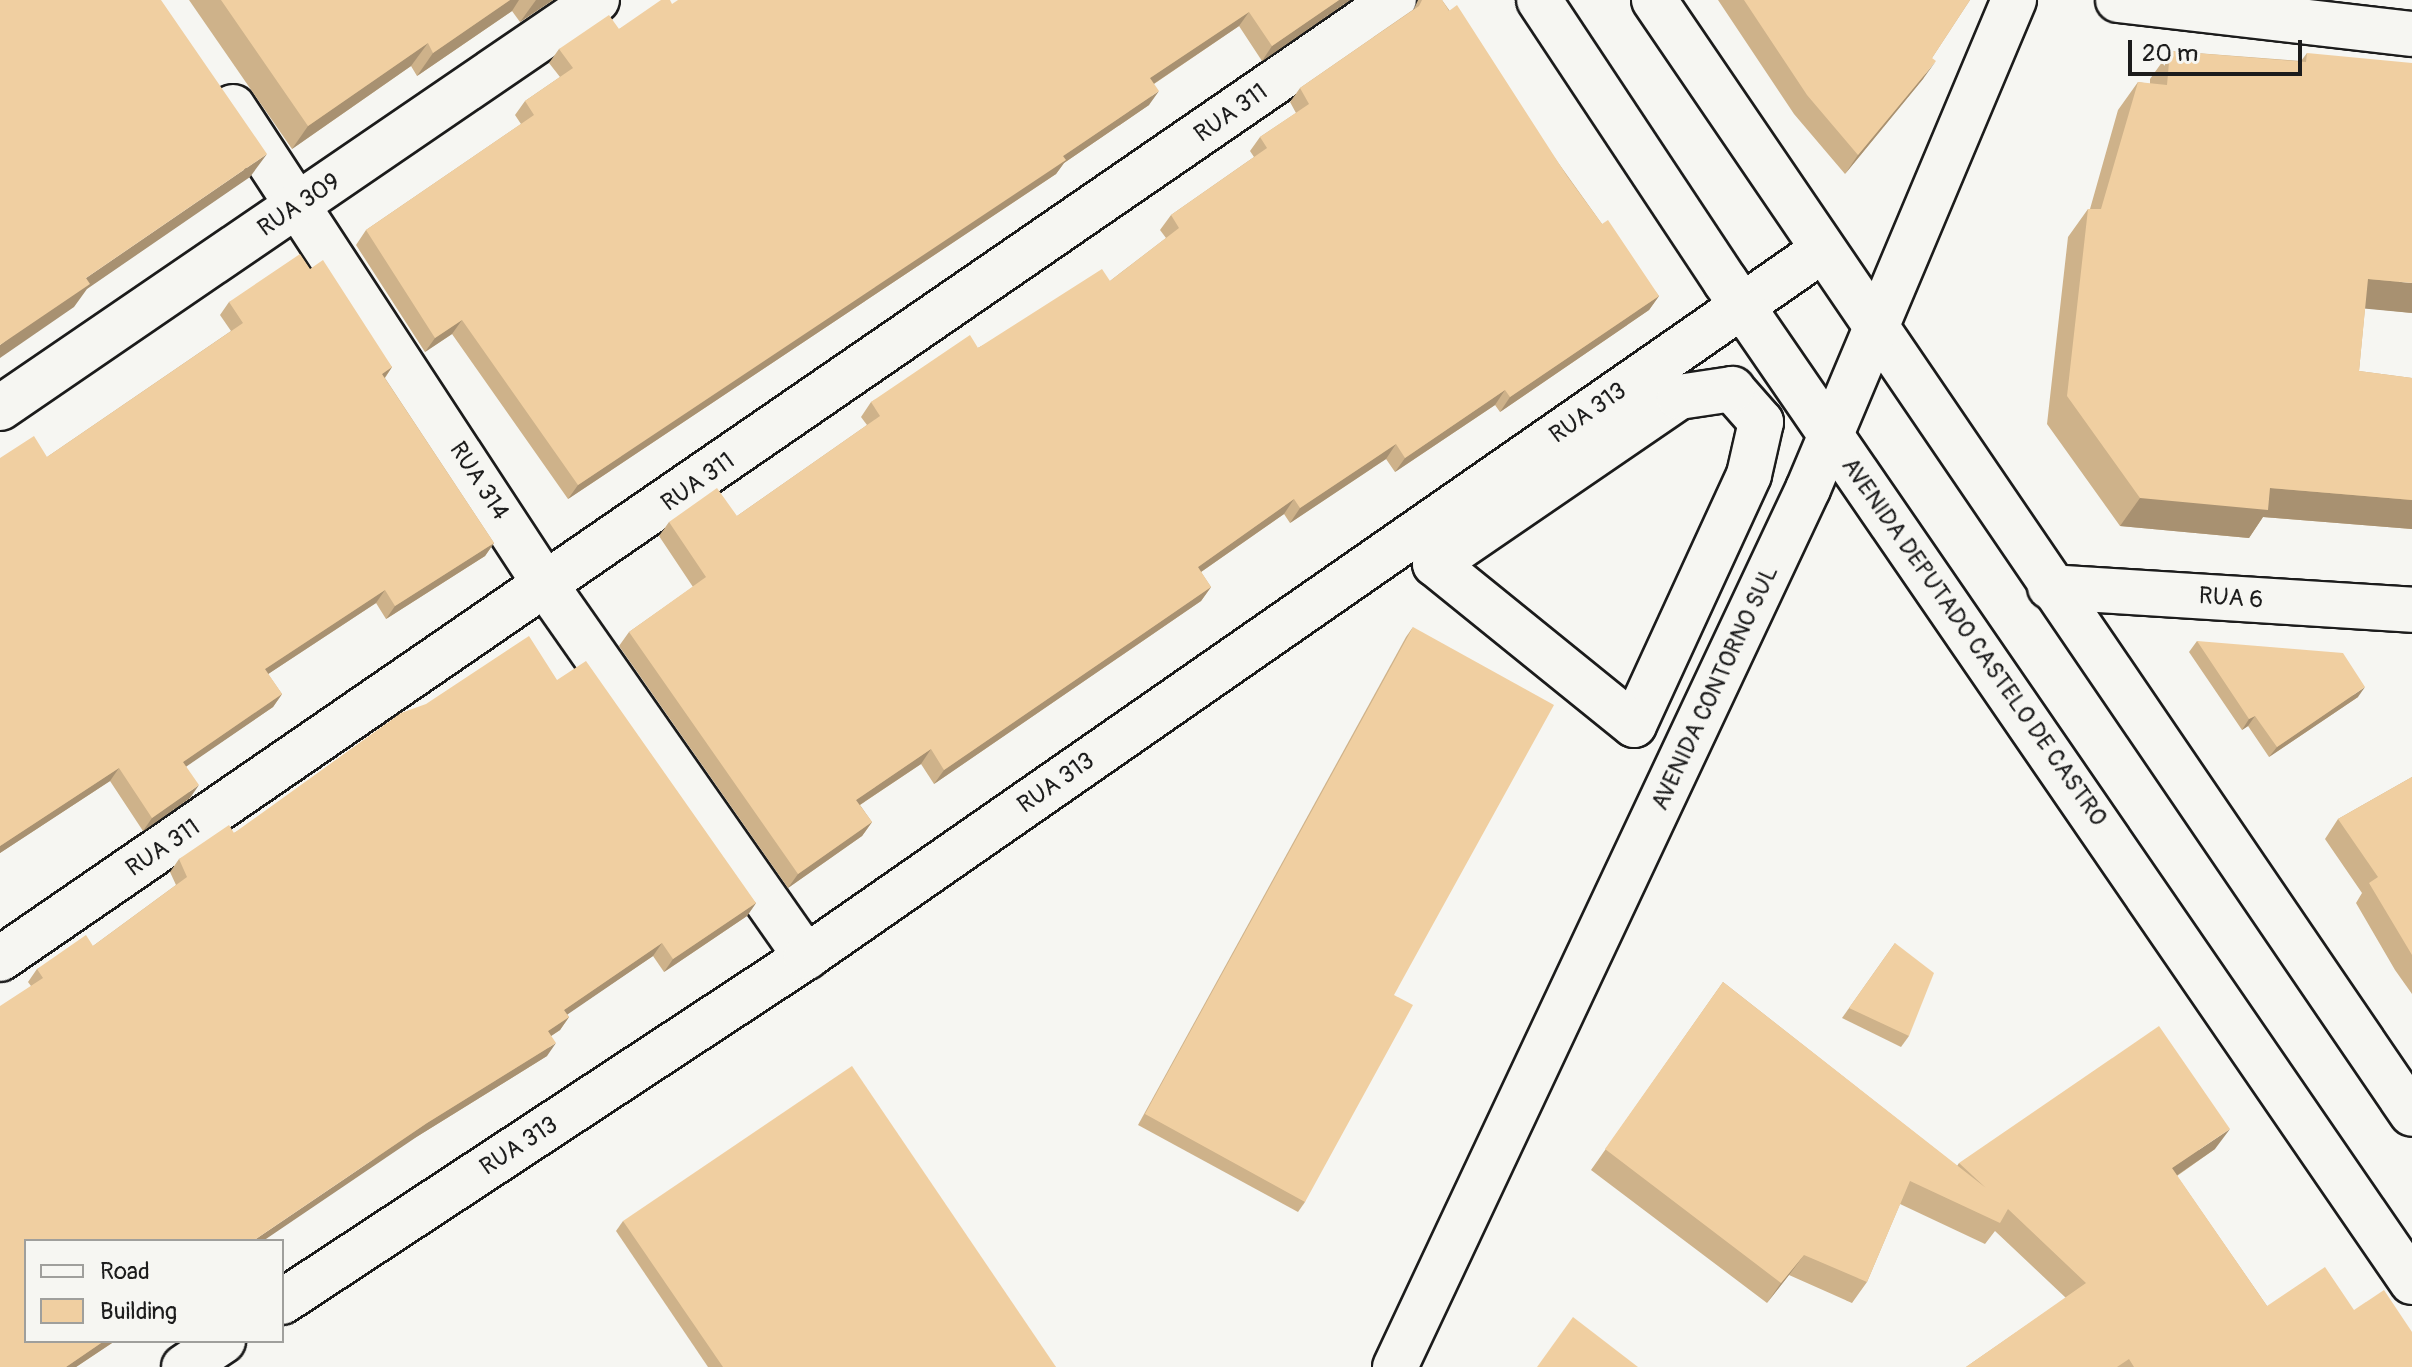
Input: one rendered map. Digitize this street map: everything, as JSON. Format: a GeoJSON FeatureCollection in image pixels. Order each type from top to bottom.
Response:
{"type":"FeatureCollection","features":[{"type":"Feature","properties":{"kind":"street","name":"RUA 309"},"geometry":{"type":"LineString","coordinates":[[0,408],[597,0]]}},
{"type":"Feature","properties":{"kind":"street","name":"RUA 311"},"geometry":{"type":"LineString","coordinates":[[0,959],[547,587],[1394,0]]}},
{"type":"Feature","properties":{"kind":"street","name":"AVENIDA DEPUTADO CASTELO DE CASTRO"},"geometry":{"type":"LineString","coordinates":[[1539,0],[1743,306],[2412,1282]]}},
{"type":"Feature","properties":{"kind":"street"},"geometry":{"type":"LineString","coordinates":[[1654,0],[1876,332],[2412,1114]]}},
{"type":"Feature","properties":{"kind":"street","name":"AVENIDA CONTORNO SUL"},"geometry":{"type":"LineString","coordinates":[[1395,1367],[1832,435],[2014,0]]}},
{"type":"Feature","properties":{"kind":"street"},"geometry":{"type":"LineString","coordinates":[[2118,0],[2412,34]]}},
{"type":"Feature","properties":{"kind":"street","name":"RUA 314"},"geometry":{"type":"LineString","coordinates":[[212,77],[300,205],[547,587],[806,957]]}},
{"type":"Feature","properties":{"kind":"street","name":"RUA 313"},"geometry":{"type":"LineString","coordinates":[[284,1301],[806,957],[1821,251]]}},
{"type":"Feature","properties":{"kind":"street"},"geometry":{"type":"LineString","coordinates":[[1732,389],[1761,422],[1749,475],[1634,725],[1612,708],[1435,564],[1679,397],[1732,389]]}},
{"type":"Feature","properties":{"kind":"street","name":"RUA 6"},"geometry":{"type":"LineString","coordinates":[[2050,587],[2412,610]]}},
{"type":"Feature","properties":{"kind":"street"},"geometry":{"type":"LineString","coordinates":[[184,1367],[220,1343]]}},
{"type":"Feature","properties":{"kind":"building"},"geometry":{"type":"Polygon","coordinates":[[[0,0],[161,0],[267,154],[86,278],[90,284],[0,345],[0,0]]]}},
{"type":"Feature","properties":{"kind":"building"},"geometry":{"type":"Polygon","coordinates":[[[221,0],[510,0],[433,53],[428,43],[308,126],[221,0]]]}},
{"type":"Feature","properties":{"kind":"building"},"geometry":{"type":"Polygon","coordinates":[[[661,0],[670,0],[672,4],[678,0],[1339,0],[1272,46],[1249,12],[1150,78],[1159,91],[1063,156],[1066,160],[578,485],[462,320],[435,338],[366,230],[534,115],[525,101],[573,68],[559,49],[609,15],[619,29],[661,0]]]}},
{"type":"Feature","properties":{"kind":"building"},"geometry":{"type":"Polygon","coordinates":[[[1422,0],[1442,0],[1449,11],[1457,5],[1567,176],[1602,224],[1608,220],[1659,296],[1510,397],[1505,390],[1405,458],[1396,444],[1300,508],[1294,499],[1198,567],[1211,587],[944,770],[931,749],[856,800],[872,822],[798,874],[629,632],[706,577],[669,522],[717,488],[737,516],[880,416],[871,402],[970,335],[978,348],[1102,269],[1110,281],[1179,228],[1171,215],[1267,148],[1260,137],[1309,104],[1300,88],[1419,6],[1422,0]]]}},
{"type":"Feature","properties":{"kind":"building"},"geometry":{"type":"Polygon","coordinates":[[[1744,0],[1970,0],[1932,58],[1936,61],[1858,155],[1807,95],[1744,0]]]}},
{"type":"Feature","properties":{"kind":"building"},"geometry":{"type":"Polygon","coordinates":[[[2170,51],[2306,62],[2307,53],[2412,63],[2412,283],[2368,279],[2359,371],[2412,378],[2412,500],[2270,488],[2268,510],[2140,498],[2067,396],[2088,209],[2101,209],[2138,82],[2167,85],[2170,51]]]}},
{"type":"Feature","properties":{"kind":"building"},"geometry":{"type":"Polygon","coordinates":[[[300,254],[310,269],[323,260],[392,367],[382,374],[494,543],[395,606],[385,590],[265,669],[282,694],[183,762],[199,785],[152,818],[119,768],[0,846],[0,458],[34,436],[47,457],[243,323],[229,302],[300,254]]]}},
{"type":"Feature","properties":{"kind":"building"},"geometry":{"type":"Polygon","coordinates":[[[1413,627],[1554,705],[1394,995],[1413,1005],[1305,1202],[1145,1114],[1413,627]]]}},
{"type":"Feature","properties":{"kind":"building"},"geometry":{"type":"Polygon","coordinates":[[[529,636],[557,680],[586,661],[756,903],[673,959],[662,943],[564,1010],[569,1017],[548,1031],[556,1043],[427,1123],[256,1239],[24,1239],[24,1343],[101,1343],[66,1367],[0,1367],[0,1006],[43,978],[37,969],[86,935],[93,946],[187,877],[179,859],[229,825],[234,833],[401,713],[426,704],[529,636]]]}},
{"type":"Feature","properties":{"kind":"building"},"geometry":{"type":"Polygon","coordinates":[[[2197,641],[2343,653],[2365,687],[2277,747],[2255,716],[2249,719],[2197,641]]]}},
{"type":"Feature","properties":{"kind":"building"},"geometry":{"type":"Polygon","coordinates":[[[2412,777],[2412,955],[2369,883],[2378,877],[2338,819],[2412,777]]]}},
{"type":"Feature","properties":{"kind":"building"},"geometry":{"type":"Polygon","coordinates":[[[1895,943],[1934,973],[1909,1036],[1849,1008],[1895,943]]]}},
{"type":"Feature","properties":{"kind":"building"},"geometry":{"type":"Polygon","coordinates":[[[1723,982],[1986,1188],[1959,1163],[2159,1026],[2230,1129],[2172,1168],[2267,1306],[2325,1267],[2354,1310],[2384,1290],[2412,1332],[2412,1367],[2134,1367],[2129,1359],[2117,1367],[1966,1367],[2086,1283],[2008,1209],[2000,1223],[1910,1181],[1867,1282],[1804,1255],[1781,1283],[1605,1149],[1723,982]]]}},
{"type":"Feature","properties":{"kind":"building"},"geometry":{"type":"Polygon","coordinates":[[[852,1066],[1056,1367],[723,1367],[623,1221],[852,1066]]]}},
{"type":"Feature","properties":{"kind":"building"},"geometry":{"type":"Polygon","coordinates":[[[1573,1317],[1638,1367],[1537,1367],[1573,1317]]]}}]}
